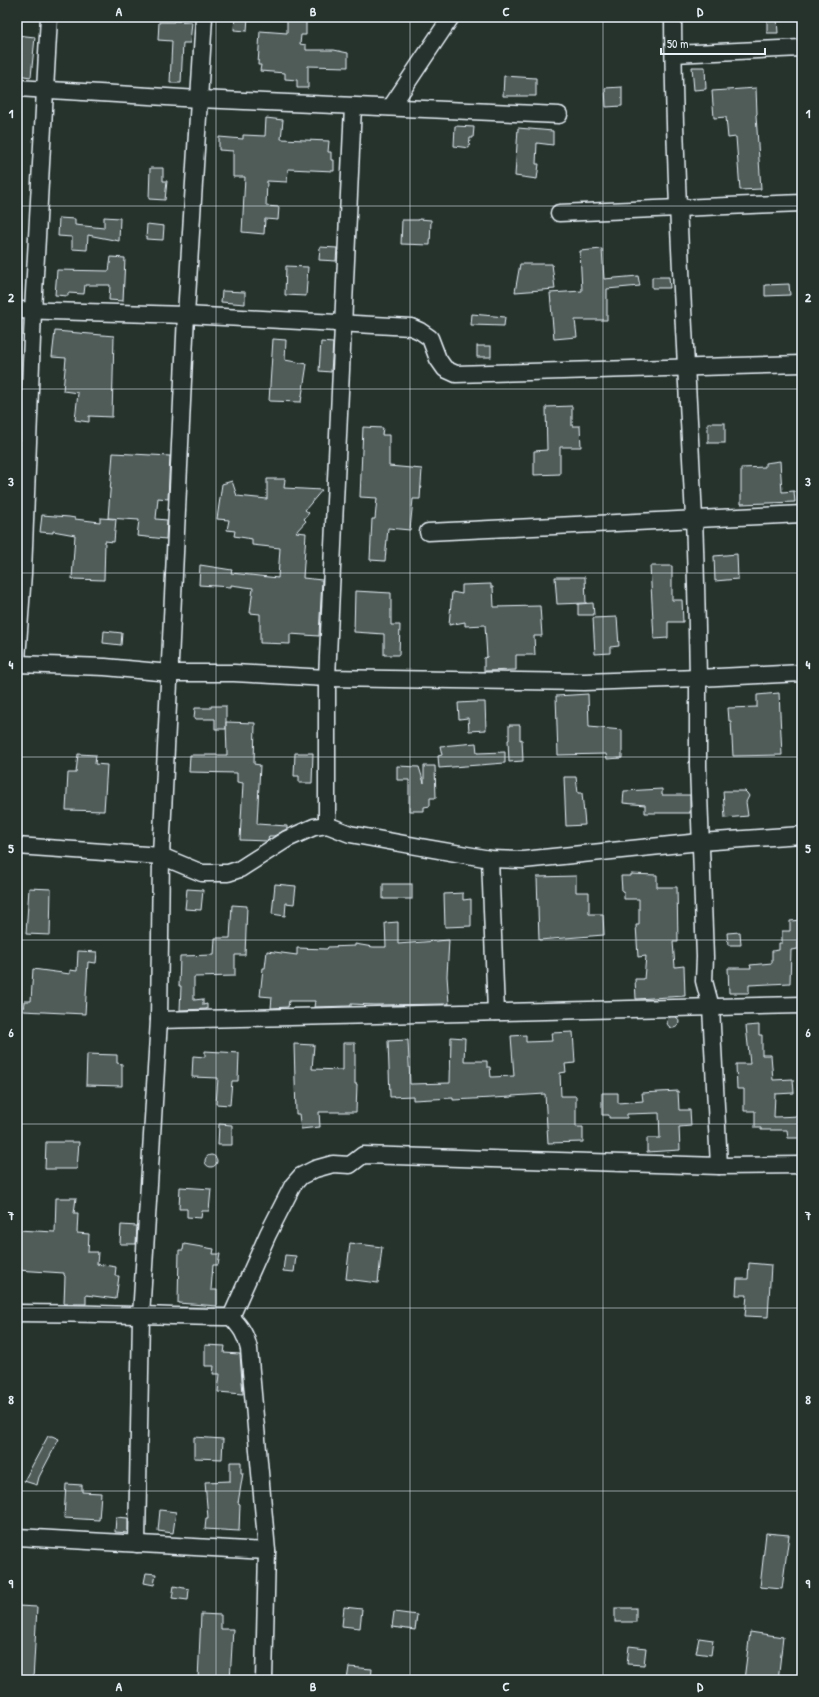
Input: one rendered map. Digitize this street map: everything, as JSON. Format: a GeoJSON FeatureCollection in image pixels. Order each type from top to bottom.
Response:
{"type":"FeatureCollection","features":[{"type":"Feature","properties":{"kind":"street"},"geometry":{"type":"LineString","coordinates":[[17,660],[23,573],[25,311],[49,17]]}},
{"type":"Feature","properties":{"kind":"street"},"geometry":{"type":"LineString","coordinates":[[137,1544],[141,1316],[159,1020],[161,856],[186,315],[204,17]]}},
{"type":"Feature","properties":{"kind":"street"},"geometry":{"type":"LineString","coordinates":[[391,107],[451,17]]}},
{"type":"Feature","properties":{"kind":"street"},"geometry":{"type":"LineString","coordinates":[[662,17],[673,23],[685,368],[694,519],[698,678],[698,766],[705,957],[704,982],[711,1008],[719,1166]]}},
{"type":"Feature","properties":{"kind":"street"},"geometry":{"type":"LineString","coordinates":[[674,54],[802,48]]}},
{"type":"Feature","properties":{"kind":"street"},"geometry":{"type":"LineString","coordinates":[[17,88],[200,99],[559,115]]}},
{"type":"Feature","properties":{"kind":"street"},"geometry":{"type":"LineString","coordinates":[[327,825],[326,678],[353,106]]}},
{"type":"Feature","properties":{"kind":"street"},"geometry":{"type":"LineString","coordinates":[[559,213],[802,203]]}},
{"type":"Feature","properties":{"kind":"street"},"geometry":{"type":"LineString","coordinates":[[25,311],[186,315],[411,327],[430,338],[438,359],[445,369],[456,374],[802,364]]}},
{"type":"Feature","properties":{"kind":"street"},"geometry":{"type":"LineString","coordinates":[[428,532],[802,514]]}},
{"type":"Feature","properties":{"kind":"street"},"geometry":{"type":"LineString","coordinates":[[17,664],[105,667],[170,673],[234,673],[326,678],[584,682],[802,673]]}},
{"type":"Feature","properties":{"kind":"street"},"geometry":{"type":"LineString","coordinates":[[17,846],[161,856],[202,873],[228,873],[240,868],[287,839],[314,827],[327,825],[350,834],[490,859],[523,860],[700,842],[802,835]]}},
{"type":"Feature","properties":{"kind":"street"},"geometry":{"type":"LineString","coordinates":[[490,859],[496,1012]]}},
{"type":"Feature","properties":{"kind":"street"},"geometry":{"type":"LineString","coordinates":[[159,1020],[802,1005]]}},
{"type":"Feature","properties":{"kind":"street"},"geometry":{"type":"LineString","coordinates":[[231,1317],[268,1234],[293,1185],[301,1176],[325,1165],[350,1165],[364,1155],[719,1166],[802,1165]]}},
{"type":"Feature","properties":{"kind":"street"},"geometry":{"type":"LineString","coordinates":[[17,1313],[231,1317],[242,1328],[247,1338],[249,1350],[266,1551],[264,1680]]}},
{"type":"Feature","properties":{"kind":"street"},"geometry":{"type":"LineString","coordinates":[[17,1537],[266,1551]]}},
{"type":"Feature","properties":{"kind":"building"},"geometry":{"type":"Polygon","coordinates":[[[235,17],[248,17],[247,31],[234,30],[235,17]]]}},
{"type":"Feature","properties":{"kind":"building"},"geometry":{"type":"Polygon","coordinates":[[[287,17],[301,17],[301,19],[306,19],[306,35],[301,35],[300,44],[306,45],[306,50],[334,50],[348,53],[348,67],[308,66],[308,88],[297,88],[297,80],[285,79],[285,73],[260,71],[261,65],[258,65],[260,31],[287,33],[287,17]]]}},
{"type":"Feature","properties":{"kind":"building"},"geometry":{"type":"Polygon","coordinates":[[[767,19],[777,19],[778,33],[767,33],[767,19]]]}},
{"type":"Feature","properties":{"kind":"building"},"geometry":{"type":"Polygon","coordinates":[[[159,22],[192,22],[190,43],[183,43],[181,83],[170,83],[172,41],[158,40],[159,22]]]}},
{"type":"Feature","properties":{"kind":"building"},"geometry":{"type":"Polygon","coordinates":[[[17,35],[35,37],[31,77],[17,75],[21,47],[17,46],[17,35]]]}},
{"type":"Feature","properties":{"kind":"building"},"geometry":{"type":"Polygon","coordinates":[[[692,67],[705,67],[706,89],[694,90],[692,67]]]}},
{"type":"Feature","properties":{"kind":"building"},"geometry":{"type":"Polygon","coordinates":[[[504,76],[536,78],[536,96],[503,96],[504,76]]]}},
{"type":"Feature","properties":{"kind":"building"},"geometry":{"type":"Polygon","coordinates":[[[622,87],[622,106],[606,107],[605,88],[622,87]]]}},
{"type":"Feature","properties":{"kind":"building"},"geometry":{"type":"Polygon","coordinates":[[[756,88],[756,115],[761,189],[740,190],[736,137],[728,138],[726,117],[714,118],[712,91],[756,88]]]}},
{"type":"Feature","properties":{"kind":"building"},"geometry":{"type":"Polygon","coordinates":[[[266,118],[283,120],[281,139],[329,141],[328,152],[331,152],[331,160],[334,160],[334,171],[288,169],[287,182],[267,181],[266,206],[279,207],[278,220],[265,219],[264,234],[242,232],[245,177],[233,177],[233,151],[219,150],[219,137],[243,139],[243,135],[265,136],[266,118]]]}},
{"type":"Feature","properties":{"kind":"building"},"geometry":{"type":"Polygon","coordinates":[[[455,126],[474,127],[473,138],[470,138],[469,148],[454,146],[455,126]]]}},
{"type":"Feature","properties":{"kind":"building"},"geometry":{"type":"Polygon","coordinates":[[[518,128],[553,131],[553,145],[537,143],[536,164],[539,164],[537,179],[515,176],[518,128]]]}},
{"type":"Feature","properties":{"kind":"building"},"geometry":{"type":"Polygon","coordinates":[[[150,168],[163,168],[163,181],[167,181],[165,200],[149,199],[150,168]]]}},
{"type":"Feature","properties":{"kind":"building"},"geometry":{"type":"Polygon","coordinates":[[[104,217],[120,218],[119,241],[88,235],[87,250],[72,249],[72,237],[58,236],[59,218],[75,219],[75,225],[104,228],[104,217]]]}},
{"type":"Feature","properties":{"kind":"building"},"geometry":{"type":"Polygon","coordinates":[[[402,220],[431,220],[430,245],[401,244],[402,220]]]}},
{"type":"Feature","properties":{"kind":"building"},"geometry":{"type":"Polygon","coordinates":[[[147,224],[164,226],[163,240],[146,239],[147,224]]]}},
{"type":"Feature","properties":{"kind":"building"},"geometry":{"type":"Polygon","coordinates":[[[320,247],[337,248],[336,261],[319,260],[320,247]]]}},
{"type":"Feature","properties":{"kind":"building"},"geometry":{"type":"Polygon","coordinates":[[[602,249],[604,279],[638,276],[640,286],[607,289],[607,320],[575,320],[577,337],[554,339],[550,293],[582,291],[580,251],[602,249]]]}},
{"type":"Feature","properties":{"kind":"building"},"geometry":{"type":"Polygon","coordinates":[[[111,257],[125,258],[123,301],[109,300],[110,285],[85,285],[84,294],[68,293],[68,296],[55,295],[57,270],[109,271],[111,257]]]}},
{"type":"Feature","properties":{"kind":"building"},"geometry":{"type":"Polygon","coordinates":[[[520,264],[552,264],[555,289],[515,292],[520,264]]]}},
{"type":"Feature","properties":{"kind":"building"},"geometry":{"type":"Polygon","coordinates":[[[286,266],[308,267],[306,296],[285,295],[286,266]]]}},
{"type":"Feature","properties":{"kind":"building"},"geometry":{"type":"Polygon","coordinates":[[[652,277],[669,277],[670,288],[652,288],[652,277]]]}},
{"type":"Feature","properties":{"kind":"building"},"geometry":{"type":"Polygon","coordinates":[[[789,284],[790,295],[765,296],[765,285],[789,284]]]}},
{"type":"Feature","properties":{"kind":"building"},"geometry":{"type":"Polygon","coordinates":[[[222,291],[245,292],[245,304],[221,302],[222,291]]]}},
{"type":"Feature","properties":{"kind":"building"},"geometry":{"type":"Polygon","coordinates":[[[472,314],[505,317],[504,326],[471,325],[472,314]]]}},
{"type":"Feature","properties":{"kind":"building"},"geometry":{"type":"Polygon","coordinates":[[[55,331],[114,336],[112,417],[89,416],[89,422],[75,420],[78,393],[63,391],[66,358],[52,357],[55,331]]]}},
{"type":"Feature","properties":{"kind":"building"},"geometry":{"type":"Polygon","coordinates":[[[273,339],[286,340],[285,360],[307,364],[301,402],[269,401],[273,339]]]}},
{"type":"Feature","properties":{"kind":"building"},"geometry":{"type":"Polygon","coordinates":[[[321,342],[333,343],[331,372],[319,371],[321,342]]]}},
{"type":"Feature","properties":{"kind":"building"},"geometry":{"type":"Polygon","coordinates":[[[477,346],[491,346],[491,357],[477,357],[477,346]]]}},
{"type":"Feature","properties":{"kind":"building"},"geometry":{"type":"Polygon","coordinates":[[[572,406],[572,426],[580,426],[581,447],[560,447],[560,474],[534,475],[534,451],[547,450],[546,407],[572,406]]]}},
{"type":"Feature","properties":{"kind":"building"},"geometry":{"type":"Polygon","coordinates":[[[708,423],[725,423],[725,443],[708,443],[708,423]]]}},
{"type":"Feature","properties":{"kind":"building"},"geometry":{"type":"Polygon","coordinates":[[[363,427],[383,428],[382,435],[389,435],[389,466],[422,469],[420,499],[413,499],[410,530],[388,528],[385,561],[370,560],[372,519],[375,519],[377,498],[360,497],[363,427]]]}},
{"type":"Feature","properties":{"kind":"building"},"geometry":{"type":"Polygon","coordinates":[[[113,453],[170,456],[168,499],[158,498],[156,519],[167,520],[166,539],[137,536],[139,520],[108,518],[113,453]]]}},
{"type":"Feature","properties":{"kind":"building"},"geometry":{"type":"Polygon","coordinates":[[[780,461],[782,492],[794,491],[795,502],[741,504],[741,468],[765,467],[765,463],[780,461]]]}},
{"type":"Feature","properties":{"kind":"building"},"geometry":{"type":"Polygon","coordinates":[[[267,479],[285,479],[284,488],[322,490],[305,510],[309,513],[304,519],[306,521],[296,532],[306,533],[303,578],[322,580],[319,636],[290,634],[290,644],[260,643],[260,614],[250,613],[253,588],[231,585],[231,587],[199,585],[200,565],[232,570],[231,573],[278,578],[280,548],[252,545],[252,539],[234,536],[235,531],[227,530],[229,520],[217,519],[222,484],[232,481],[237,496],[267,499],[267,479]]]}},
{"type":"Feature","properties":{"kind":"building"},"geometry":{"type":"Polygon","coordinates":[[[42,515],[69,517],[100,522],[100,518],[116,519],[114,542],[105,541],[104,580],[72,579],[75,535],[53,531],[53,533],[40,532],[42,515]]]}},
{"type":"Feature","properties":{"kind":"building"},"geometry":{"type":"Polygon","coordinates":[[[737,554],[738,579],[715,581],[714,556],[737,554]]]}},
{"type":"Feature","properties":{"kind":"building"},"geometry":{"type":"Polygon","coordinates":[[[650,566],[672,566],[672,600],[682,600],[683,622],[668,622],[668,638],[654,639],[650,566]]]}},
{"type":"Feature","properties":{"kind":"building"},"geometry":{"type":"Polygon","coordinates":[[[555,577],[585,577],[586,603],[557,604],[555,577]]]}},
{"type":"Feature","properties":{"kind":"building"},"geometry":{"type":"Polygon","coordinates":[[[491,584],[491,587],[493,587],[494,607],[540,606],[542,636],[534,636],[535,655],[516,655],[516,670],[484,671],[484,658],[487,657],[485,625],[465,626],[465,622],[449,625],[452,592],[462,594],[462,585],[491,584]]]}},
{"type":"Feature","properties":{"kind":"building"},"geometry":{"type":"Polygon","coordinates":[[[355,591],[391,593],[391,625],[400,625],[399,655],[384,655],[384,634],[354,632],[355,591]]]}},
{"type":"Feature","properties":{"kind":"building"},"geometry":{"type":"Polygon","coordinates":[[[593,603],[594,615],[578,615],[578,604],[593,603]]]}},
{"type":"Feature","properties":{"kind":"building"},"geometry":{"type":"Polygon","coordinates":[[[617,617],[619,646],[610,647],[610,653],[595,654],[593,618],[617,617]]]}},
{"type":"Feature","properties":{"kind":"building"},"geometry":{"type":"Polygon","coordinates":[[[104,631],[122,633],[121,645],[103,643],[104,631]]]}},
{"type":"Feature","properties":{"kind":"building"},"geometry":{"type":"Polygon","coordinates":[[[779,693],[782,755],[733,756],[731,721],[729,721],[728,708],[757,707],[757,695],[779,693]]]}},
{"type":"Feature","properties":{"kind":"building"},"geometry":{"type":"Polygon","coordinates":[[[588,694],[589,727],[622,730],[622,758],[607,759],[606,754],[558,755],[556,696],[588,694]]]}},
{"type":"Feature","properties":{"kind":"building"},"geometry":{"type":"Polygon","coordinates":[[[485,702],[486,730],[469,731],[468,718],[459,719],[458,703],[485,702]]]}},
{"type":"Feature","properties":{"kind":"building"},"geometry":{"type":"Polygon","coordinates":[[[211,706],[226,706],[226,729],[215,729],[215,719],[194,719],[195,708],[211,708],[211,706]]]}},
{"type":"Feature","properties":{"kind":"building"},"geometry":{"type":"Polygon","coordinates":[[[226,722],[255,723],[254,764],[260,765],[257,824],[287,826],[287,829],[274,836],[269,836],[267,841],[240,840],[243,783],[237,782],[237,773],[189,772],[190,755],[227,755],[226,722]]]}},
{"type":"Feature","properties":{"kind":"building"},"geometry":{"type":"Polygon","coordinates":[[[509,725],[520,725],[520,740],[522,739],[523,761],[509,762],[509,725]]]}},
{"type":"Feature","properties":{"kind":"building"},"geometry":{"type":"Polygon","coordinates":[[[476,743],[477,753],[505,752],[505,763],[439,768],[438,756],[442,755],[440,746],[476,743]]]}},
{"type":"Feature","properties":{"kind":"building"},"geometry":{"type":"Polygon","coordinates":[[[295,753],[313,753],[312,783],[299,783],[299,776],[294,776],[295,753]]]}},
{"type":"Feature","properties":{"kind":"building"},"geometry":{"type":"Polygon","coordinates":[[[78,754],[96,755],[95,764],[107,765],[104,811],[66,810],[68,773],[76,773],[78,754]]]}},
{"type":"Feature","properties":{"kind":"building"},"geometry":{"type":"Polygon","coordinates":[[[397,766],[419,767],[424,783],[424,766],[435,766],[436,798],[430,798],[430,806],[424,807],[424,811],[409,811],[409,780],[397,780],[397,766]]]}},
{"type":"Feature","properties":{"kind":"building"},"geometry":{"type":"Polygon","coordinates":[[[564,777],[576,777],[578,793],[582,793],[585,825],[566,826],[564,777]]]}},
{"type":"Feature","properties":{"kind":"building"},"geometry":{"type":"Polygon","coordinates":[[[662,789],[662,795],[690,795],[690,813],[645,813],[645,805],[623,803],[624,791],[662,789]]]}},
{"type":"Feature","properties":{"kind":"building"},"geometry":{"type":"Polygon","coordinates":[[[723,791],[745,791],[747,793],[749,796],[746,802],[748,816],[725,818],[723,791]]]}},
{"type":"Feature","properties":{"kind":"building"},"geometry":{"type":"Polygon","coordinates":[[[631,874],[657,875],[657,887],[677,887],[678,942],[673,942],[675,967],[684,966],[685,996],[636,999],[635,979],[644,979],[646,956],[638,957],[636,925],[639,925],[639,899],[624,899],[624,891],[622,891],[621,876],[631,876],[631,874]]]}},
{"type":"Feature","properties":{"kind":"building"},"geometry":{"type":"Polygon","coordinates":[[[576,876],[576,892],[589,892],[589,914],[603,914],[604,935],[539,940],[537,877],[576,876]]]}},
{"type":"Feature","properties":{"kind":"building"},"geometry":{"type":"Polygon","coordinates":[[[275,884],[296,886],[294,904],[286,903],[285,916],[272,914],[275,884]]]}},
{"type":"Feature","properties":{"kind":"building"},"geometry":{"type":"Polygon","coordinates":[[[383,884],[412,884],[412,899],[383,899],[383,884]]]}},
{"type":"Feature","properties":{"kind":"building"},"geometry":{"type":"Polygon","coordinates":[[[29,888],[51,889],[50,935],[26,934],[29,888]]]}},
{"type":"Feature","properties":{"kind":"building"},"geometry":{"type":"Polygon","coordinates":[[[187,889],[203,890],[201,910],[185,909],[187,889]]]}},
{"type":"Feature","properties":{"kind":"building"},"geometry":{"type":"Polygon","coordinates":[[[463,893],[463,900],[471,899],[471,926],[445,927],[444,894],[463,893]]]}},
{"type":"Feature","properties":{"kind":"building"},"geometry":{"type":"Polygon","coordinates":[[[232,905],[247,906],[245,955],[235,955],[235,976],[194,977],[194,1000],[203,999],[203,1005],[207,1004],[207,1009],[180,1010],[180,956],[214,955],[215,938],[230,938],[232,905]]]}},
{"type":"Feature","properties":{"kind":"building"},"geometry":{"type":"Polygon","coordinates":[[[802,920],[802,938],[798,938],[798,949],[791,950],[790,983],[749,985],[749,993],[729,993],[728,968],[751,968],[750,965],[772,963],[772,951],[779,950],[779,943],[782,943],[782,931],[790,931],[790,921],[802,920]]]}},
{"type":"Feature","properties":{"kind":"building"},"geometry":{"type":"Polygon","coordinates":[[[398,922],[398,944],[449,940],[447,976],[449,1004],[351,1004],[351,1006],[314,1007],[315,1001],[289,1001],[288,1007],[271,1008],[272,997],[260,996],[263,968],[265,968],[267,951],[297,955],[297,948],[327,949],[328,947],[355,946],[355,944],[373,947],[386,947],[385,923],[398,922]]]}},
{"type":"Feature","properties":{"kind":"building"},"geometry":{"type":"Polygon","coordinates":[[[740,932],[741,945],[728,945],[727,933],[740,932]]]}},
{"type":"Feature","properties":{"kind":"building"},"geometry":{"type":"Polygon","coordinates":[[[78,951],[97,952],[96,963],[88,962],[85,1014],[23,1011],[24,1001],[31,1001],[33,969],[70,974],[70,970],[77,971],[78,951]]]}},
{"type":"Feature","properties":{"kind":"building"},"geometry":{"type":"Polygon","coordinates":[[[671,1016],[675,1016],[679,1022],[675,1028],[671,1028],[667,1024],[667,1020],[671,1016]]]}},
{"type":"Feature","properties":{"kind":"building"},"geometry":{"type":"Polygon","coordinates":[[[759,1025],[759,1035],[762,1035],[762,1055],[771,1055],[773,1080],[793,1079],[794,1093],[775,1094],[774,1117],[801,1116],[802,1138],[788,1138],[787,1130],[761,1130],[761,1128],[755,1128],[755,1111],[744,1111],[744,1089],[737,1089],[736,1064],[750,1064],[746,1026],[759,1025]]]}},
{"type":"Feature","properties":{"kind":"building"},"geometry":{"type":"Polygon","coordinates":[[[573,1032],[575,1063],[565,1064],[566,1072],[560,1073],[561,1096],[576,1096],[576,1127],[583,1127],[583,1142],[548,1143],[545,1094],[453,1100],[453,1098],[413,1100],[413,1096],[390,1097],[388,1041],[408,1040],[410,1084],[450,1083],[451,1037],[465,1038],[464,1061],[487,1061],[487,1067],[490,1067],[491,1077],[514,1076],[511,1036],[526,1035],[526,1042],[552,1041],[551,1033],[573,1032]]]}},
{"type":"Feature","properties":{"kind":"building"},"geometry":{"type":"Polygon","coordinates":[[[343,1043],[355,1043],[355,1084],[357,1084],[356,1112],[319,1112],[320,1127],[301,1129],[299,1114],[296,1114],[294,1044],[314,1045],[312,1069],[343,1070],[343,1043]]]}},
{"type":"Feature","properties":{"kind":"building"},"geometry":{"type":"Polygon","coordinates":[[[205,1051],[239,1053],[238,1081],[232,1081],[230,1105],[216,1104],[218,1078],[192,1077],[193,1056],[205,1057],[205,1051]]]}},
{"type":"Feature","properties":{"kind":"building"},"geometry":{"type":"Polygon","coordinates":[[[87,1054],[117,1055],[117,1063],[122,1064],[122,1086],[86,1085],[87,1054]]]}},
{"type":"Feature","properties":{"kind":"building"},"geometry":{"type":"Polygon","coordinates":[[[678,1091],[679,1110],[690,1110],[691,1126],[679,1127],[680,1150],[647,1152],[647,1138],[660,1138],[659,1113],[627,1114],[627,1118],[609,1118],[609,1115],[602,1115],[602,1093],[618,1093],[618,1103],[643,1101],[642,1093],[678,1091]]]}},
{"type":"Feature","properties":{"kind":"building"},"geometry":{"type":"Polygon","coordinates":[[[219,1124],[232,1125],[232,1145],[218,1145],[219,1124]]]}},
{"type":"Feature","properties":{"kind":"building"},"geometry":{"type":"Polygon","coordinates":[[[46,1142],[79,1142],[77,1169],[45,1169],[46,1142]]]}},
{"type":"Feature","properties":{"kind":"building"},"geometry":{"type":"Polygon","coordinates":[[[209,1155],[213,1155],[217,1161],[213,1167],[209,1167],[205,1163],[205,1159],[209,1155]]]}},
{"type":"Feature","properties":{"kind":"building"},"geometry":{"type":"Polygon","coordinates":[[[180,1187],[211,1189],[209,1211],[202,1211],[201,1218],[187,1217],[187,1209],[179,1209],[180,1187]]]}},
{"type":"Feature","properties":{"kind":"building"},"geometry":{"type":"Polygon","coordinates":[[[56,1198],[76,1198],[74,1213],[78,1213],[77,1233],[89,1234],[88,1252],[98,1252],[97,1264],[116,1267],[115,1276],[119,1276],[116,1299],[86,1295],[86,1304],[64,1304],[64,1273],[17,1270],[17,1230],[55,1232],[56,1198]]]}},
{"type":"Feature","properties":{"kind":"building"},"geometry":{"type":"Polygon","coordinates":[[[121,1225],[137,1226],[136,1244],[120,1244],[121,1225]]]}},
{"type":"Feature","properties":{"kind":"building"},"geometry":{"type":"Polygon","coordinates":[[[350,1243],[382,1247],[378,1283],[346,1279],[350,1243]]]}},
{"type":"Feature","properties":{"kind":"building"},"geometry":{"type":"Polygon","coordinates":[[[184,1244],[214,1249],[213,1254],[220,1254],[218,1265],[213,1265],[211,1290],[217,1290],[217,1306],[178,1303],[179,1250],[183,1250],[184,1244]]]}},
{"type":"Feature","properties":{"kind":"building"},"geometry":{"type":"Polygon","coordinates":[[[285,1255],[296,1256],[294,1272],[283,1271],[285,1255]]]}},
{"type":"Feature","properties":{"kind":"building"},"geometry":{"type":"Polygon","coordinates":[[[749,1263],[771,1265],[768,1317],[745,1316],[747,1295],[736,1295],[737,1279],[748,1279],[749,1263]]]}},
{"type":"Feature","properties":{"kind":"building"},"geometry":{"type":"Polygon","coordinates":[[[205,1345],[225,1346],[224,1353],[240,1354],[243,1394],[218,1392],[220,1374],[213,1374],[214,1366],[205,1366],[205,1345]]]}},
{"type":"Feature","properties":{"kind":"building"},"geometry":{"type":"Polygon","coordinates":[[[48,1436],[59,1439],[39,1477],[37,1485],[24,1481],[48,1436]]]}},
{"type":"Feature","properties":{"kind":"building"},"geometry":{"type":"Polygon","coordinates":[[[194,1437],[223,1439],[222,1459],[194,1458],[194,1437]]]}},
{"type":"Feature","properties":{"kind":"building"},"geometry":{"type":"Polygon","coordinates":[[[230,1462],[241,1462],[241,1473],[243,1473],[238,1503],[240,1504],[239,1531],[205,1529],[206,1518],[208,1518],[205,1482],[230,1481],[230,1462]]]}},
{"type":"Feature","properties":{"kind":"building"},"geometry":{"type":"Polygon","coordinates":[[[66,1484],[82,1485],[82,1492],[101,1493],[99,1520],[64,1518],[66,1484]]]}},
{"type":"Feature","properties":{"kind":"building"},"geometry":{"type":"Polygon","coordinates":[[[160,1510],[176,1512],[173,1533],[158,1531],[160,1510]]]}},
{"type":"Feature","properties":{"kind":"building"},"geometry":{"type":"Polygon","coordinates":[[[116,1517],[128,1518],[128,1533],[115,1532],[116,1517]]]}},
{"type":"Feature","properties":{"kind":"building"},"geometry":{"type":"Polygon","coordinates":[[[766,1533],[789,1535],[782,1589],[760,1587],[766,1533]]]}},
{"type":"Feature","properties":{"kind":"building"},"geometry":{"type":"Polygon","coordinates":[[[146,1573],[156,1574],[154,1585],[144,1583],[146,1573]]]}},
{"type":"Feature","properties":{"kind":"building"},"geometry":{"type":"Polygon","coordinates":[[[174,1586],[189,1589],[188,1600],[172,1598],[174,1586]]]}},
{"type":"Feature","properties":{"kind":"building"},"geometry":{"type":"Polygon","coordinates":[[[18,1606],[37,1607],[33,1680],[17,1680],[18,1606]]]}},
{"type":"Feature","properties":{"kind":"building"},"geometry":{"type":"Polygon","coordinates":[[[344,1607],[362,1609],[360,1628],[342,1626],[344,1607]]]}},
{"type":"Feature","properties":{"kind":"building"},"geometry":{"type":"Polygon","coordinates":[[[615,1608],[636,1608],[636,1622],[615,1622],[615,1608]]]}},
{"type":"Feature","properties":{"kind":"building"},"geometry":{"type":"Polygon","coordinates":[[[394,1612],[417,1615],[415,1630],[392,1627],[394,1612]]]}},
{"type":"Feature","properties":{"kind":"building"},"geometry":{"type":"Polygon","coordinates":[[[201,1614],[221,1615],[221,1629],[233,1629],[230,1680],[198,1680],[201,1614]]]}},
{"type":"Feature","properties":{"kind":"building"},"geometry":{"type":"Polygon","coordinates":[[[750,1632],[783,1637],[778,1680],[744,1680],[750,1632]]]}},
{"type":"Feature","properties":{"kind":"building"},"geometry":{"type":"Polygon","coordinates":[[[699,1638],[713,1640],[711,1655],[696,1653],[699,1638]]]}},
{"type":"Feature","properties":{"kind":"building"},"geometry":{"type":"Polygon","coordinates":[[[629,1646],[646,1648],[644,1665],[627,1664],[629,1646]]]}},
{"type":"Feature","properties":{"kind":"building"},"geometry":{"type":"Polygon","coordinates":[[[349,1667],[372,1669],[371,1680],[347,1680],[349,1667]]]}}]}
